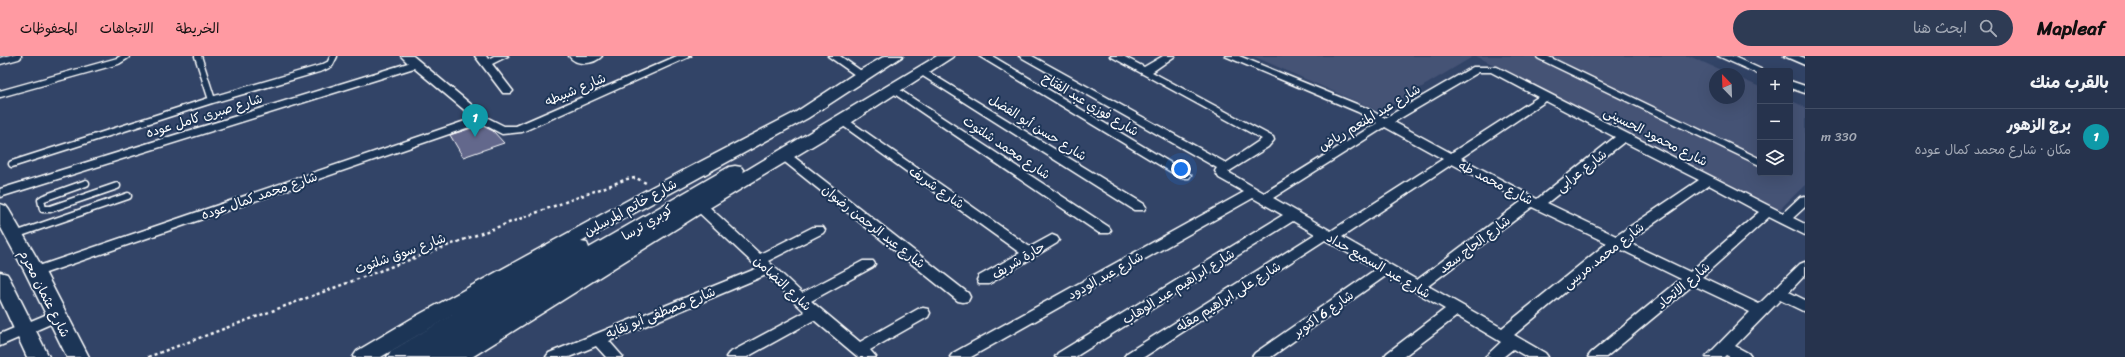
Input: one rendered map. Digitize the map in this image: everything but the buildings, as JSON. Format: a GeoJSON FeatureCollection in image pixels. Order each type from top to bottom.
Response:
{"type":"FeatureCollection","features":[{"type":"Feature","properties":{"kind":"main road","name":"شارع خاتم المرسلين"},"geometry":{"type":"LineString","coordinates":[[364,357],[418,324],[658,191],[802,115],[862,75],[896,56]]}},
{"type":"Feature","properties":{"kind":"main road"},"geometry":{"type":"LineString","coordinates":[[455,357],[700,206],[843,122],[947,56]]}},
{"type":"Feature","properties":{"kind":"main road","name":"كوبري ترسا"},"geometry":{"type":"LineString","coordinates":[[428,357],[683,200],[828,118],[874,101]]}},
{"type":"Feature","properties":{"kind":"main road","name":"كوبري ترسا"},"geometry":{"type":"LineString","coordinates":[[398,357],[802,115]]}},
{"type":"Feature","properties":{"kind":"main road","name":"شارع عثمان محرم"},"geometry":{"type":"LineString","coordinates":[[0,210],[16,235],[78,357]]}},
{"type":"Feature","properties":{"kind":"main road"},"geometry":{"type":"LineString","coordinates":[[1,284],[38,357]]}},
{"type":"Feature","properties":{"kind":"street"},"geometry":{"type":"LineString","coordinates":[[406,56],[482,119]]}},
{"type":"Feature","properties":{"kind":"street"},"geometry":{"type":"LineString","coordinates":[[502,56],[483,60],[507,91]]}},
{"type":"Feature","properties":{"kind":"street"},"geometry":{"type":"LineString","coordinates":[[579,58],[597,56]]}},
{"type":"Feature","properties":{"kind":"street","name":"شارع شبيطه"},"geometry":{"type":"LineString","coordinates":[[482,119],[502,130],[518,129],[686,56]]}},
{"type":"Feature","properties":{"kind":"street"},"geometry":{"type":"LineString","coordinates":[[833,56],[862,75]]}},
{"type":"Feature","properties":{"kind":"street","name":"شارع فوزي عبد الفتاح"},"geometry":{"type":"LineString","coordinates":[[984,56],[1185,175]]}},
{"type":"Feature","properties":{"kind":"street","name":"شارع عبد السميع حداد"},"geometry":{"type":"LineString","coordinates":[[1024,56],[1224,170],[1223,175],[1257,196],[1540,357]]}},
{"type":"Feature","properties":{"kind":"street"},"geometry":{"type":"LineString","coordinates":[[1114,56],[1267,137],[1268,140],[1264,144],[1224,170]]}},
{"type":"Feature","properties":{"kind":"street"},"geometry":{"type":"LineString","coordinates":[[1144,72],[1170,56]]}},
{"type":"Feature","properties":{"kind":"street","name":"شارع محمد طه"},"geometry":{"type":"LineString","coordinates":[[1230,56],[1362,110],[1534,202],[1760,311]]}},
{"type":"Feature","properties":{"kind":"street"},"geometry":{"type":"LineString","coordinates":[[1723,56],[1757,70]]}},
{"type":"Feature","properties":{"kind":"street"},"geometry":{"type":"LineString","coordinates":[[1789,56],[1805,62]]}},
{"type":"Feature","properties":{"kind":"street","name":"شارع صبرى كامل عوده"},"geometry":{"type":"LineString","coordinates":[[0,193],[416,64]]}},
{"type":"Feature","properties":{"kind":"street","name":"شارع عبد المنعم رياض"},"geometry":{"type":"LineString","coordinates":[[1257,196],[1477,69],[1493,69]]}},
{"type":"Feature","properties":{"kind":"street","name":"شارع محمود الحسينى"},"geometry":{"type":"LineString","coordinates":[[1493,69],[1805,230]]}},
{"type":"Feature","properties":{"kind":"street","name":"شارع حسن أبو الفضل"},"geometry":{"type":"LineString","coordinates":[[922,71],[1139,207]]}},
{"type":"Feature","properties":{"kind":"street"},"geometry":{"type":"LineString","coordinates":[[1793,85],[1805,90]]}},
{"type":"Feature","properties":{"kind":"street","name":"شارع محمد شلتوت"},"geometry":{"type":"LineString","coordinates":[[894,89],[1104,230]]}},
{"type":"Feature","properties":{"kind":"street","name":"شارع على ابراهيم مقله"},"geometry":{"type":"LineString","coordinates":[[1132,357],[1328,236],[1546,96]]}},
{"type":"Feature","properties":{"kind":"street","name":"شارع محمد كمال عوده"},"geometry":{"type":"LineString","coordinates":[[35,272],[482,119]]}},
{"type":"Feature","properties":{"kind":"street","name":"شارع شريف"},"geometry":{"type":"LineString","coordinates":[[843,122],[1030,253]]}},
{"type":"Feature","properties":{"kind":"street","name":"شارع عرابى"},"geometry":{"type":"LineString","coordinates":[[1534,202],[1624,136]]}},
{"type":"Feature","properties":{"kind":"street","name":"شارع عبد الرحمن رضوان"},"geometry":{"type":"LineString","coordinates":[[785,156],[963,297]]}},
{"type":"Feature","properties":{"kind":"street","name":"شارع محمد مرسى"},"geometry":{"type":"LineString","coordinates":[[1493,357],[1507,338],[1617,242],[1708,180]]}},
{"type":"Feature","properties":{"kind":"street","name":"شارع عبد الودود"},"geometry":{"type":"LineString","coordinates":[[958,357],[1257,196]]}},
{"type":"Feature","properties":{"kind":"street"},"geometry":{"type":"LineString","coordinates":[[1784,219],[1805,200]]}},
{"type":"Feature","properties":{"kind":"street","name":"شارع الحاج سعد"},"geometry":{"type":"LineString","coordinates":[[1417,287],[1534,202]]}},
{"type":"Feature","properties":{"kind":"street","name":"شارع التضامن"},"geometry":{"type":"LineString","coordinates":[[700,206],[861,354]]}},
{"type":"Feature","properties":{"kind":"street","name":"شارع الاتحاد"},"geometry":{"type":"LineString","coordinates":[[1596,357],[1692,278],[1768,210]]}},
{"type":"Feature","properties":{"kind":"street","name":"شارع ابراهيم عبد الوهاب"},"geometry":{"type":"LineString","coordinates":[[1063,357],[1292,216]]}},
{"type":"Feature","properties":{"kind":"street","name":"شارع مصطفى أبو نقابه"},"geometry":{"type":"LineString","coordinates":[[554,357],[763,265],[818,230]]}},
{"type":"Feature","properties":{"kind":"street","name":"حارة شريف"},"geometry":{"type":"LineString","coordinates":[[984,280],[1052,240]]}},
{"type":"Feature","properties":{"kind":"street"},"geometry":{"type":"LineString","coordinates":[[801,300],[868,264]]}},
{"type":"Feature","properties":{"kind":"street"},"geometry":{"type":"LineString","coordinates":[[1719,352],[1805,267]]}},
{"type":"Feature","properties":{"kind":"street","name":"شارع 6 اكتوبر"},"geometry":{"type":"LineString","coordinates":[[1260,357],[1386,269]]}},
{"type":"Feature","properties":{"kind":"street"},"geometry":{"type":"LineString","coordinates":[[1779,293],[1805,307]]}},
{"type":"Feature","properties":{"kind":"street"},"geometry":{"type":"LineString","coordinates":[[1392,357],[1456,309]]}},
{"type":"Feature","properties":{"kind":"street"},"geometry":{"type":"LineString","coordinates":[[734,357],[815,313]]}},
{"type":"Feature","properties":{"kind":"street"},"geometry":{"type":"LineString","coordinates":[[861,354],[923,313]]}},
{"type":"Feature","properties":{"kind":"street"},"geometry":{"type":"LineString","coordinates":[[0,340],[57,315]]}},
{"type":"Feature","properties":{"kind":"street"},"geometry":{"type":"LineString","coordinates":[[597,338],[615,357]]}},
{"type":"Feature","properties":{"kind":"street"},"geometry":{"type":"LineString","coordinates":[[1719,352],[1743,357]]}},
{"type":"Feature","properties":{"kind":"lane"},"geometry":{"type":"LineString","coordinates":[[0,61],[18,56]]}},
{"type":"Feature","properties":{"kind":"lane"},"geometry":{"type":"LineString","coordinates":[[0,94],[118,61],[126,56]]}},
{"type":"Feature","properties":{"kind":"lane"},"geometry":{"type":"LineString","coordinates":[[198,56],[212,100]]}},
{"type":"Feature","properties":{"kind":"lane"},"geometry":{"type":"LineString","coordinates":[[12,164],[212,100],[322,68],[330,64],[334,56]]}},
{"type":"Feature","properties":{"kind":"lane"},"geometry":{"type":"LineString","coordinates":[[1540,56],[1570,69],[1757,161]]}},
{"type":"Feature","properties":{"kind":"lane"},"geometry":{"type":"LineString","coordinates":[[86,183],[48,196],[41,202],[43,209],[46,210],[117,186]]}},
{"type":"Feature","properties":{"kind":"lane"},"geometry":{"type":"LineString","coordinates":[[16,235],[128,196]]}},
{"type":"Feature","properties":{"kind":"lane"},"geometry":{"type":"LineString","coordinates":[[81,198],[85,211]]}},
{"type":"Feature","properties":{"kind":"path","name":"شارع سوق شلتوت"},"geometry":{"type":"LineString","coordinates":[[148,357],[627,179],[640,179],[658,191]]}},
{"type":"Feature","properties":{"kind":"shaded area"},"geometry":{"type":"Polygon","coordinates":[[[1253,56],[1474,56],[1380,112],[1253,56]]]}},
{"type":"Feature","properties":{"kind":"shaded area"},"geometry":{"type":"Polygon","coordinates":[[[1476,56],[1689,56],[1716,68],[1709,68],[1709,104],[1745,104],[1745,81],[1757,86],[1757,176],[1793,176],[1793,101],[1805,107],[1805,185],[1779,210],[1476,56]]]}},
{"type":"Feature","properties":{"kind":"place","name":"برج الزهور"},"geometry":{"type":"Point","coordinates":[475,137]}}]}
